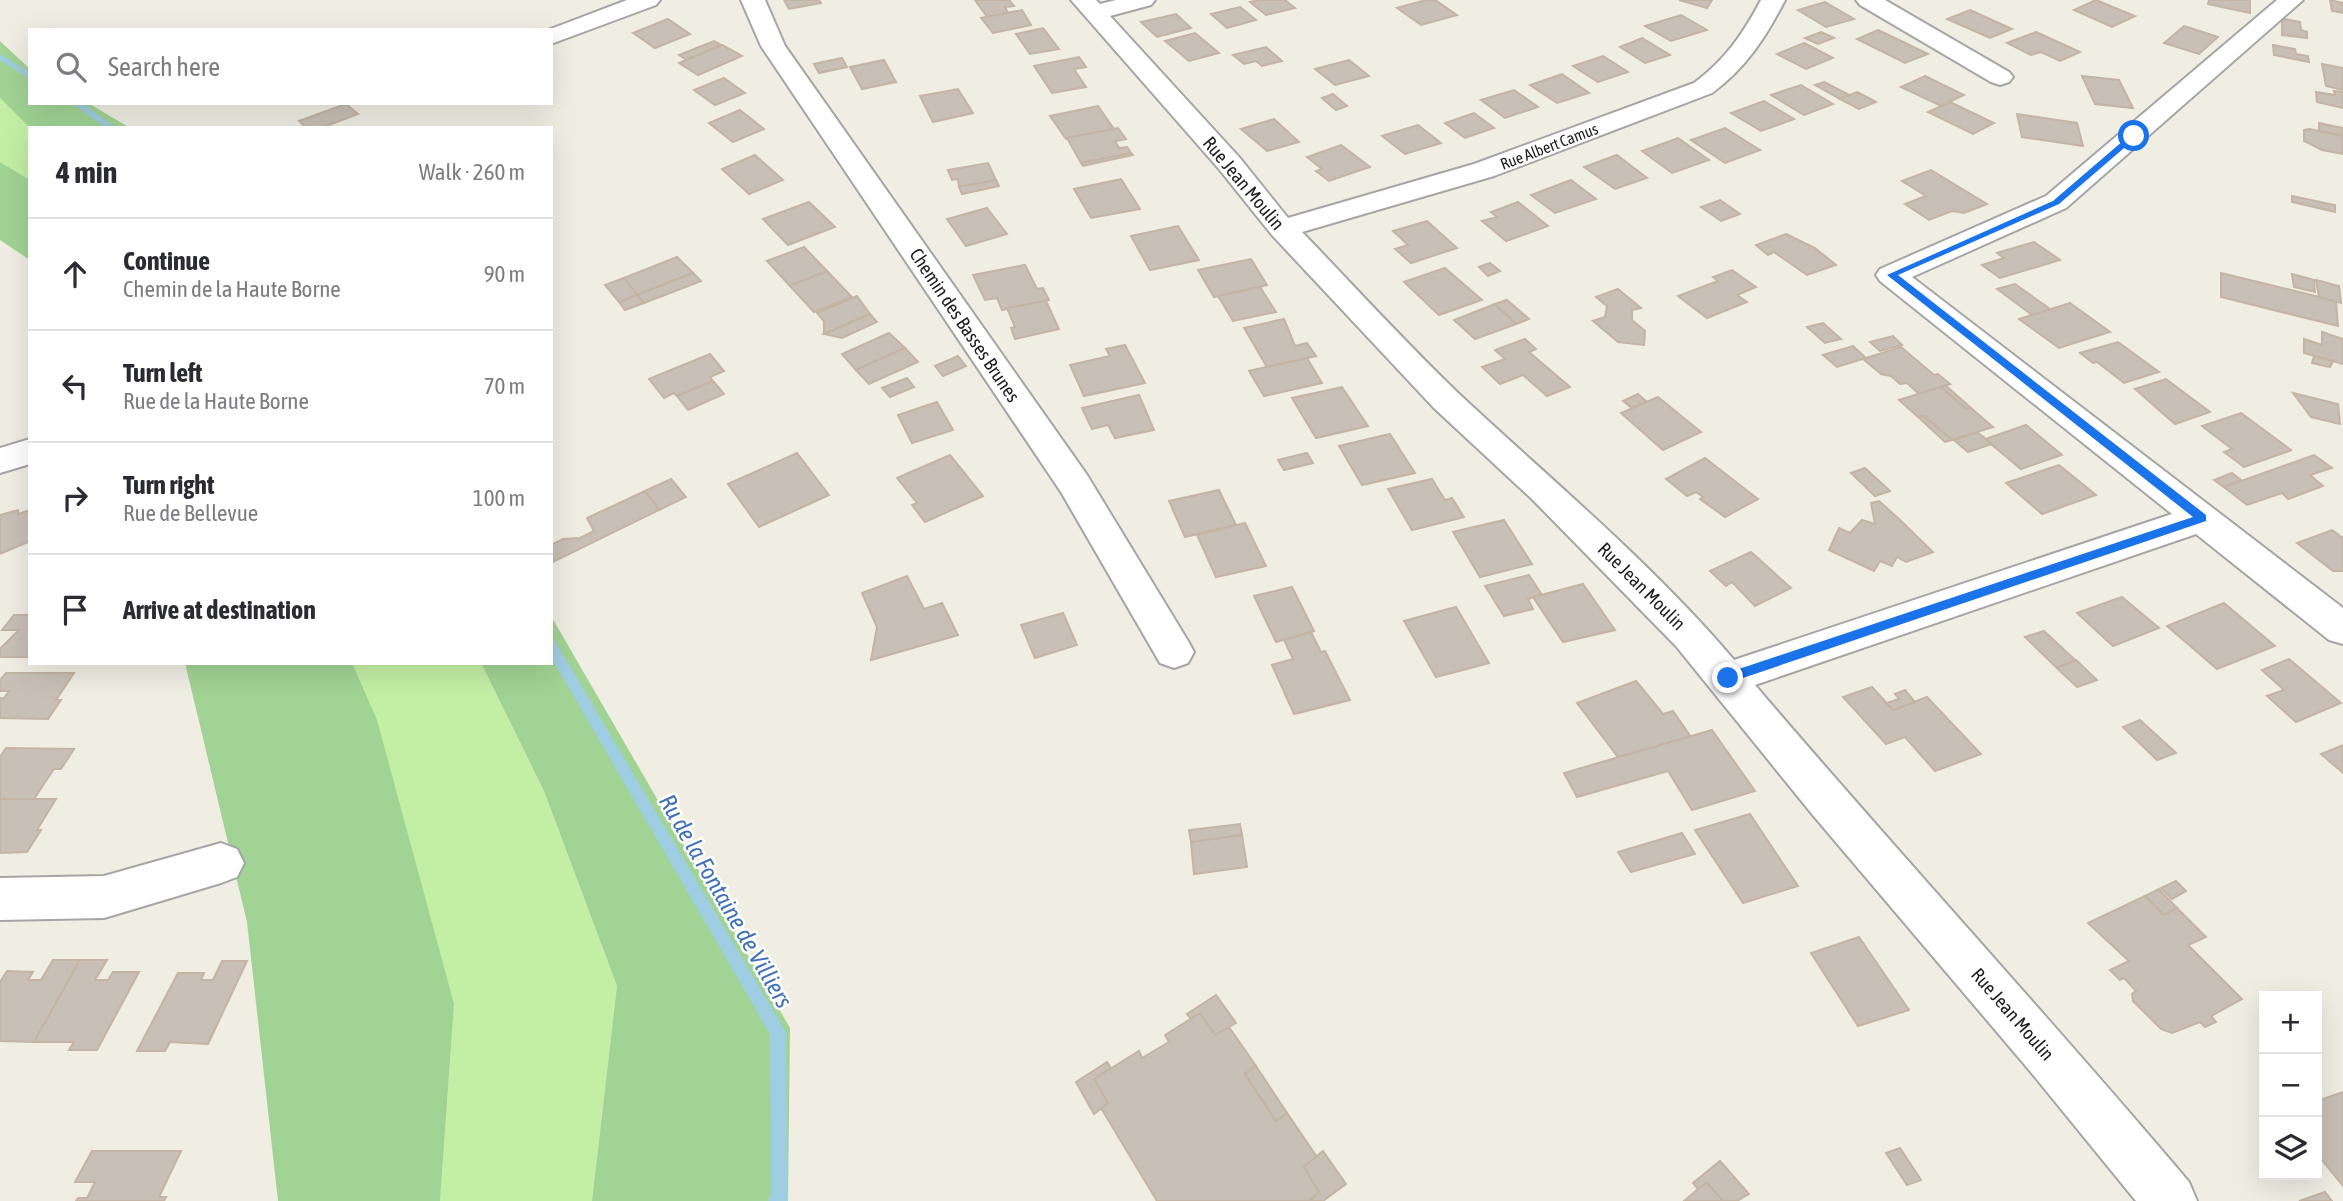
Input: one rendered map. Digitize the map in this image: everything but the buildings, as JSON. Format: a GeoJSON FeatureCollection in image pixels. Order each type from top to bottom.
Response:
{"type":"FeatureCollection","features":[{"type":"Feature","properties":{"kind":"street"},"geometry":{"type":"LineString","coordinates":[[553,36],[648,0]]}},
{"type":"Feature","properties":{"kind":"street","name":"Chemin des Basses Brunes"},"geometry":{"type":"LineString","coordinates":[[753,0],[774,46],[1074,485],[1174,652]]}},
{"type":"Feature","properties":{"kind":"street"},"geometry":{"type":"LineString","coordinates":[[1088,6],[1143,0]]}},
{"type":"Feature","properties":{"kind":"street","name":"Rue Albert Camus"},"geometry":{"type":"LineString","coordinates":[[1282,229],[1484,170],[1703,88],[1729,69],[1753,39],[1773,0]]}},
{"type":"Feature","properties":{"kind":"street"},"geometry":{"type":"LineString","coordinates":[[1868,0],[2000,77]]}},
{"type":"Feature","properties":{"kind":"street"},"geometry":{"type":"LineString","coordinates":[[2291,0],[2056,202],[1891,275],[2343,629]]}},
{"type":"Feature","properties":{"kind":"street","name":"Rue Jean Moulin"},"geometry":{"type":"LineString","coordinates":[[1088,6],[1229,163],[1282,229],[1446,400],[1545,489],[1690,635],[1827,801],[2039,1044],[2170,1201]]}},
{"type":"Feature","properties":{"kind":"street"},"geometry":{"type":"LineString","coordinates":[[0,461],[28,452]]}},
{"type":"Feature","properties":{"kind":"street"},"geometry":{"type":"LineString","coordinates":[[1728,678],[2202,518]]}},
{"type":"Feature","properties":{"kind":"street"},"geometry":{"type":"LineString","coordinates":[[0,899],[104,897],[221,863]]}},
{"type":"Feature","properties":{"kind":"green space"},"geometry":{"type":"Polygon","coordinates":[[[0,41],[28,67],[28,105],[91,105],[127,126],[28,126],[0,98],[0,41]]]}},
{"type":"Feature","properties":{"kind":"green space"},"geometry":{"type":"Polygon","coordinates":[[[0,98],[28,126],[28,179],[0,162],[0,98]]]}},
{"type":"Feature","properties":{"kind":"green space"},"geometry":{"type":"Polygon","coordinates":[[[0,162],[28,179],[28,259],[0,240],[0,162]]]}},
{"type":"Feature","properties":{"kind":"green space"},"geometry":{"type":"Polygon","coordinates":[[[553,619],[790,1028],[788,1201],[592,1201],[617,986],[544,791],[482,665],[553,665],[553,619]]]}},
{"type":"Feature","properties":{"kind":"green space"},"geometry":{"type":"Polygon","coordinates":[[[185,665],[353,665],[377,720],[454,1004],[440,1201],[278,1201],[247,922],[185,665]]]}},
{"type":"Feature","properties":{"kind":"green space"},"geometry":{"type":"Polygon","coordinates":[[[353,665],[482,665],[544,791],[617,986],[592,1201],[440,1201],[454,1004],[353,665]]]}},
{"type":"Feature","properties":{"kind":"waterway","name":"Ru de la Fontaine de Villiers"},"geometry":{"type":"LineString","coordinates":[[0,56],[28,76]]}},
{"type":"Feature","properties":{"kind":"waterway","name":"Ru de la Fontaine de Villiers"},"geometry":{"type":"LineString","coordinates":[[79,105],[109,126]]}},
{"type":"Feature","properties":{"kind":"waterway","name":"Ru de la Fontaine de Villiers"},"geometry":{"type":"LineString","coordinates":[[553,648],[778,1032],[780,1199],[777,1201]]}},
{"type":"Feature","properties":{"kind":"route"},"geometry":{"type":"LineString","coordinates":[[1728,678],[2202,518],[1891,275],[2056,202],[2134,136]]}}]}
